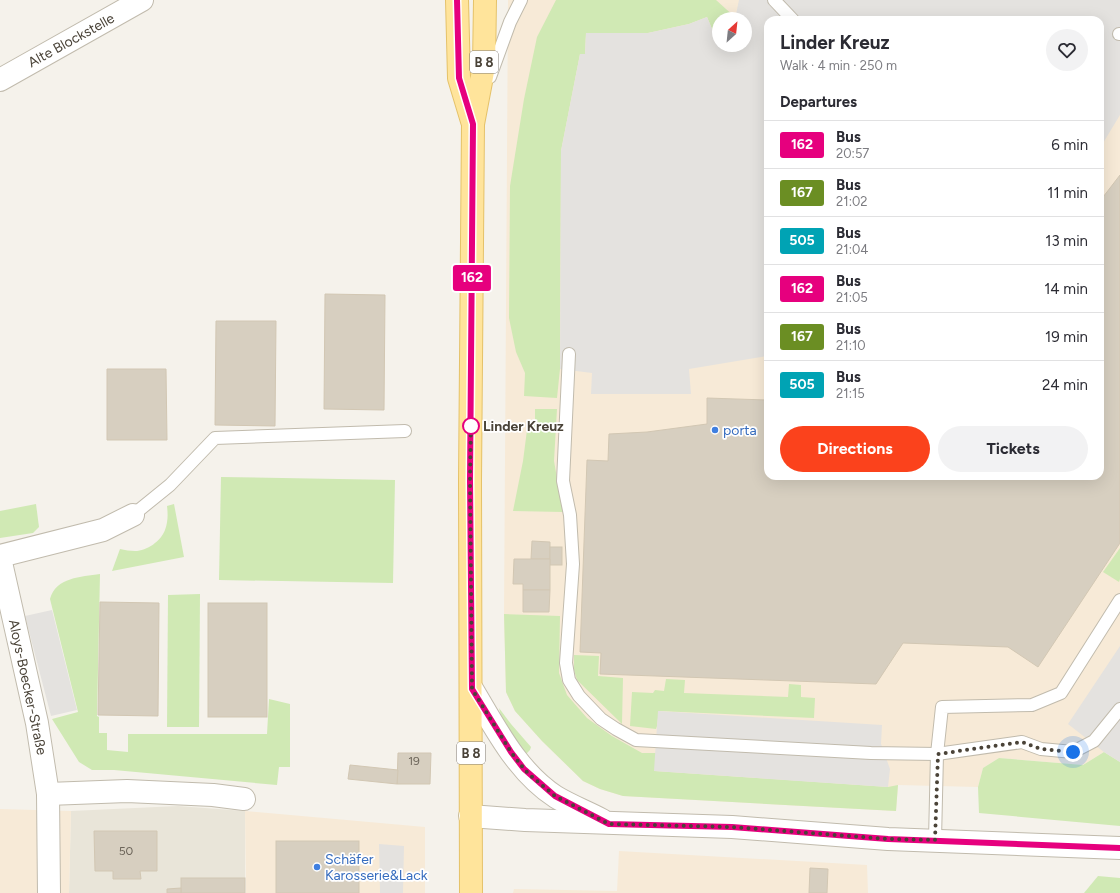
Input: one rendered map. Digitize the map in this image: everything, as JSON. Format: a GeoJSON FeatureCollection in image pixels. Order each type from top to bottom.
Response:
{"type":"FeatureCollection","features":[{"type":"Feature","properties":{"kind":"main road","name":"B 8"},"geometry":{"type":"LineString","coordinates":[[457,0],[459,78],[473,124]]}},
{"type":"Feature","properties":{"kind":"main road","name":"B 8"},"geometry":{"type":"LineString","coordinates":[[471,893],[470,816],[472,689],[470,480],[473,124],[484,66],[486,0]]}},
{"type":"Feature","properties":{"kind":"street","name":"Alte Blockstelle"},"geometry":{"type":"LineString","coordinates":[[0,80],[142,0]]}},
{"type":"Feature","properties":{"kind":"street","name":"Aloys-Boecker-Straße"},"geometry":{"type":"LineString","coordinates":[[49,893],[48,794],[37,723],[0,557],[103,530],[134,515]]}},
{"type":"Feature","properties":{"kind":"street"},"geometry":{"type":"LineString","coordinates":[[472,689],[511,752],[524,769],[555,796],[609,824]]}},
{"type":"Feature","properties":{"kind":"street"},"geometry":{"type":"LineString","coordinates":[[48,794],[135,791],[213,795],[244,799]]}},
{"type":"Feature","properties":{"kind":"street"},"geometry":{"type":"LineString","coordinates":[[470,816],[609,824],[732,827],[888,839],[1120,848]]}},
{"type":"Feature","properties":{"kind":"lane"},"geometry":{"type":"LineString","coordinates":[[473,124],[510,22],[521,0]]}},
{"type":"Feature","properties":{"kind":"lane"},"geometry":{"type":"LineString","coordinates":[[774,0],[789,16]]}},
{"type":"Feature","properties":{"kind":"lane"},"geometry":{"type":"LineString","coordinates":[[569,354],[563,481],[570,514],[573,564],[566,663],[569,680],[579,696],[601,719],[616,729],[636,740],[871,753],[938,754],[1022,742],[1041,749],[1073,752],[1094,741],[1120,709]]}},
{"type":"Feature","properties":{"kind":"lane"},"geometry":{"type":"LineString","coordinates":[[134,515],[170,485],[215,438],[405,431]]}},
{"type":"Feature","properties":{"kind":"lane"},"geometry":{"type":"LineString","coordinates":[[935,840],[938,754],[942,707],[1032,706],[1061,692],[1120,600]]}},
{"type":"Feature","properties":{"kind":"shaded area"},"geometry":{"type":"Polygon","coordinates":[[[508,0],[1120,0],[1120,762],[1104,752],[1083,765],[999,758],[983,768],[978,787],[898,785],[896,811],[623,796],[600,789],[583,781],[542,741],[515,711],[506,692],[504,614],[508,0]]]}},
{"type":"Feature","properties":{"kind":"shaded area"},"geometry":{"type":"Polygon","coordinates":[[[739,0],[1120,0],[1120,115],[1104,141],[1104,16],[764,16],[764,356],[689,369],[691,394],[591,394],[592,373],[560,369],[561,151],[580,54],[585,54],[586,33],[648,33],[689,24],[707,17],[712,29],[712,52],[752,52],[752,12],[736,12],[739,0]]]}},
{"type":"Feature","properties":{"kind":"shaded area"},"geometry":{"type":"Polygon","coordinates":[[[52,610],[77,710],[51,716],[25,616],[52,610]]]}},
{"type":"Feature","properties":{"kind":"shaded area"},"geometry":{"type":"Polygon","coordinates":[[[1120,646],[1120,762],[1104,752],[1068,724],[1120,646]]]}},
{"type":"Feature","properties":{"kind":"shaded area"},"geometry":{"type":"Polygon","coordinates":[[[658,711],[882,725],[881,744],[890,769],[888,787],[654,771],[658,711]]]}},
{"type":"Feature","properties":{"kind":"shaded area"},"geometry":{"type":"Polygon","coordinates":[[[178,806],[245,811],[245,893],[69,893],[71,811],[178,806]]]}},
{"type":"Feature","properties":{"kind":"shaded area"},"geometry":{"type":"Polygon","coordinates":[[[0,809],[71,811],[69,893],[0,893],[0,809]]]}},
{"type":"Feature","properties":{"kind":"shaded area"},"geometry":{"type":"Polygon","coordinates":[[[245,811],[425,827],[425,893],[246,893],[245,811]]]}},
{"type":"Feature","properties":{"kind":"shaded area"},"geometry":{"type":"Polygon","coordinates":[[[379,844],[404,846],[403,893],[380,893],[379,844]]]}},
{"type":"Feature","properties":{"kind":"shaded area"},"geometry":{"type":"Polygon","coordinates":[[[619,851],[867,865],[868,893],[513,893],[514,889],[617,891],[619,851]]]}},
{"type":"Feature","properties":{"kind":"green space"},"geometry":{"type":"Polygon","coordinates":[[[556,0],[716,0],[729,12],[712,12],[712,29],[707,17],[689,24],[648,33],[586,33],[585,54],[580,54],[561,151],[560,369],[557,398],[524,396],[525,373],[516,352],[509,318],[510,186],[524,99],[537,37],[556,0]]]}},
{"type":"Feature","properties":{"kind":"green space"},"geometry":{"type":"Polygon","coordinates":[[[535,409],[557,409],[554,461],[563,512],[513,511],[523,461],[527,430],[535,424],[535,409]]]}},
{"type":"Feature","properties":{"kind":"green space"},"geometry":{"type":"Polygon","coordinates":[[[221,477],[395,480],[393,583],[219,580],[221,477]]]}},
{"type":"Feature","properties":{"kind":"green space"},"geometry":{"type":"Polygon","coordinates":[[[36,504],[39,527],[33,533],[0,538],[0,511],[36,504]]]}},
{"type":"Feature","properties":{"kind":"green space"},"geometry":{"type":"Polygon","coordinates":[[[174,504],[184,557],[112,571],[120,549],[140,551],[153,545],[160,538],[167,524],[167,506],[174,504]]]}},
{"type":"Feature","properties":{"kind":"green space"},"geometry":{"type":"Polygon","coordinates":[[[1120,548],[1120,579],[1119,582],[1103,572],[1120,548]]]}},
{"type":"Feature","properties":{"kind":"green space"},"geometry":{"type":"Polygon","coordinates":[[[100,574],[97,716],[99,717],[99,733],[107,733],[107,750],[128,752],[128,734],[267,734],[269,699],[290,704],[290,767],[279,767],[277,785],[114,770],[92,770],[79,762],[52,719],[78,712],[50,599],[53,592],[63,582],[77,577],[100,574]]]}},
{"type":"Feature","properties":{"kind":"green space"},"geometry":{"type":"Polygon","coordinates":[[[200,594],[199,727],[167,727],[168,595],[200,594]]]}},
{"type":"Feature","properties":{"kind":"green space"},"geometry":{"type":"Polygon","coordinates":[[[504,614],[560,616],[559,673],[567,695],[587,718],[612,736],[642,753],[656,753],[655,771],[888,787],[898,785],[896,811],[623,796],[600,789],[583,781],[542,741],[515,711],[506,692],[504,614]]]}},
{"type":"Feature","properties":{"kind":"green space"},"geometry":{"type":"Polygon","coordinates":[[[574,655],[599,656],[598,676],[623,678],[622,724],[577,680],[574,670],[574,655]]]}},
{"type":"Feature","properties":{"kind":"green space"},"geometry":{"type":"Polygon","coordinates":[[[666,679],[685,680],[684,693],[788,697],[789,684],[801,685],[801,697],[815,698],[814,718],[659,711],[656,729],[630,726],[632,692],[653,693],[655,690],[664,691],[666,679]]]}},
{"type":"Feature","properties":{"kind":"green space"},"geometry":{"type":"Polygon","coordinates":[[[499,708],[531,747],[524,756],[502,720],[499,708]]]}},
{"type":"Feature","properties":{"kind":"green space"},"geometry":{"type":"Polygon","coordinates":[[[1104,752],[1120,762],[1120,826],[979,813],[978,787],[983,768],[999,758],[1083,765],[1104,752]]]}},
{"type":"Feature","properties":{"kind":"green space"},"geometry":{"type":"Polygon","coordinates":[[[1098,876],[1120,878],[1120,893],[1084,893],[1098,876]]]}},
{"type":"Feature","properties":{"kind":"building","name":"porta"},"geometry":{"type":"Polygon","coordinates":[[[1120,175],[1120,543],[1038,667],[1008,647],[903,643],[876,684],[600,674],[601,653],[580,652],[587,460],[608,461],[609,434],[647,432],[707,424],[707,398],[764,400],[764,480],[1104,480],[1104,196],[1120,175]]]}},
{"type":"Feature","properties":{"kind":"building"},"geometry":{"type":"Polygon","coordinates":[[[325,294],[385,295],[384,410],[324,409],[325,294]]]}},
{"type":"Feature","properties":{"kind":"building"},"geometry":{"type":"Polygon","coordinates":[[[216,321],[276,321],[275,426],[215,425],[216,321]]]}},
{"type":"Feature","properties":{"kind":"building"},"geometry":{"type":"Polygon","coordinates":[[[107,369],[166,369],[167,440],[107,440],[107,369]]]}},
{"type":"Feature","properties":{"kind":"building"},"geometry":{"type":"Polygon","coordinates":[[[532,541],[550,542],[550,559],[531,559],[532,541]]]}},
{"type":"Feature","properties":{"kind":"building"},"geometry":{"type":"Polygon","coordinates":[[[550,547],[562,547],[562,565],[550,565],[550,547]]]}},
{"type":"Feature","properties":{"kind":"building"},"geometry":{"type":"Polygon","coordinates":[[[514,559],[550,559],[550,590],[523,590],[523,584],[513,584],[514,559]]]}},
{"type":"Feature","properties":{"kind":"building"},"geometry":{"type":"Polygon","coordinates":[[[523,590],[550,590],[549,612],[523,612],[523,590]]]}},
{"type":"Feature","properties":{"kind":"building"},"geometry":{"type":"Polygon","coordinates":[[[100,602],[159,603],[158,716],[98,715],[100,602]]]}},
{"type":"Feature","properties":{"kind":"building"},"geometry":{"type":"Polygon","coordinates":[[[208,603],[267,603],[267,717],[208,717],[208,603]]]}},
{"type":"Feature","properties":{"kind":"building"},"geometry":{"type":"Polygon","coordinates":[[[398,753],[431,753],[430,784],[397,784],[398,753]]]}},
{"type":"Feature","properties":{"kind":"building"},"geometry":{"type":"Polygon","coordinates":[[[350,765],[398,770],[397,784],[348,779],[350,765]]]}},
{"type":"Feature","properties":{"kind":"building"},"geometry":{"type":"Polygon","coordinates":[[[94,831],[157,831],[157,871],[140,871],[141,879],[113,879],[113,871],[95,871],[94,831]]]}},
{"type":"Feature","properties":{"kind":"building","name":"Schäfer Karosserie&Lack"},"geometry":{"type":"Polygon","coordinates":[[[276,841],[359,841],[359,893],[276,893],[276,841]]]}},
{"type":"Feature","properties":{"kind":"building"},"geometry":{"type":"Polygon","coordinates":[[[810,868],[828,869],[827,893],[809,893],[810,868]]]}},
{"type":"Feature","properties":{"kind":"building"},"geometry":{"type":"Polygon","coordinates":[[[181,878],[245,878],[245,893],[181,893],[181,878]]]}},
{"type":"Feature","properties":{"kind":"building"},"geometry":{"type":"Polygon","coordinates":[[[181,888],[181,893],[167,893],[167,889],[181,888]]]}},
{"type":"Feature","properties":{"kind":"bus line","name":"162"},"geometry":{"type":"LineString","coordinates":[[457,0],[459,78],[473,124],[470,393],[472,689],[511,752],[524,769],[555,796],[609,824],[732,827],[888,839],[1120,848]]}},
{"type":"Feature","properties":{"kind":"place","name":"Linder Kreuz"},"geometry":{"type":"Point","coordinates":[471,426]}},
{"type":"Feature","properties":{"kind":"place","name":"porta"},"geometry":{"type":"Point","coordinates":[715,430]}},
{"type":"Feature","properties":{"kind":"place","name":"Schäfer Karosserie&Lack"},"geometry":{"type":"Point","coordinates":[317,867]}},
{"type":"Feature","properties":{"kind":"route"},"geometry":{"type":"LineString","coordinates":[[471,426],[471,420],[470,480],[472,689],[511,752],[524,769],[555,796],[609,824],[732,827],[888,839],[935,840],[938,754],[1022,742],[1041,749],[1073,752]]}}]}
